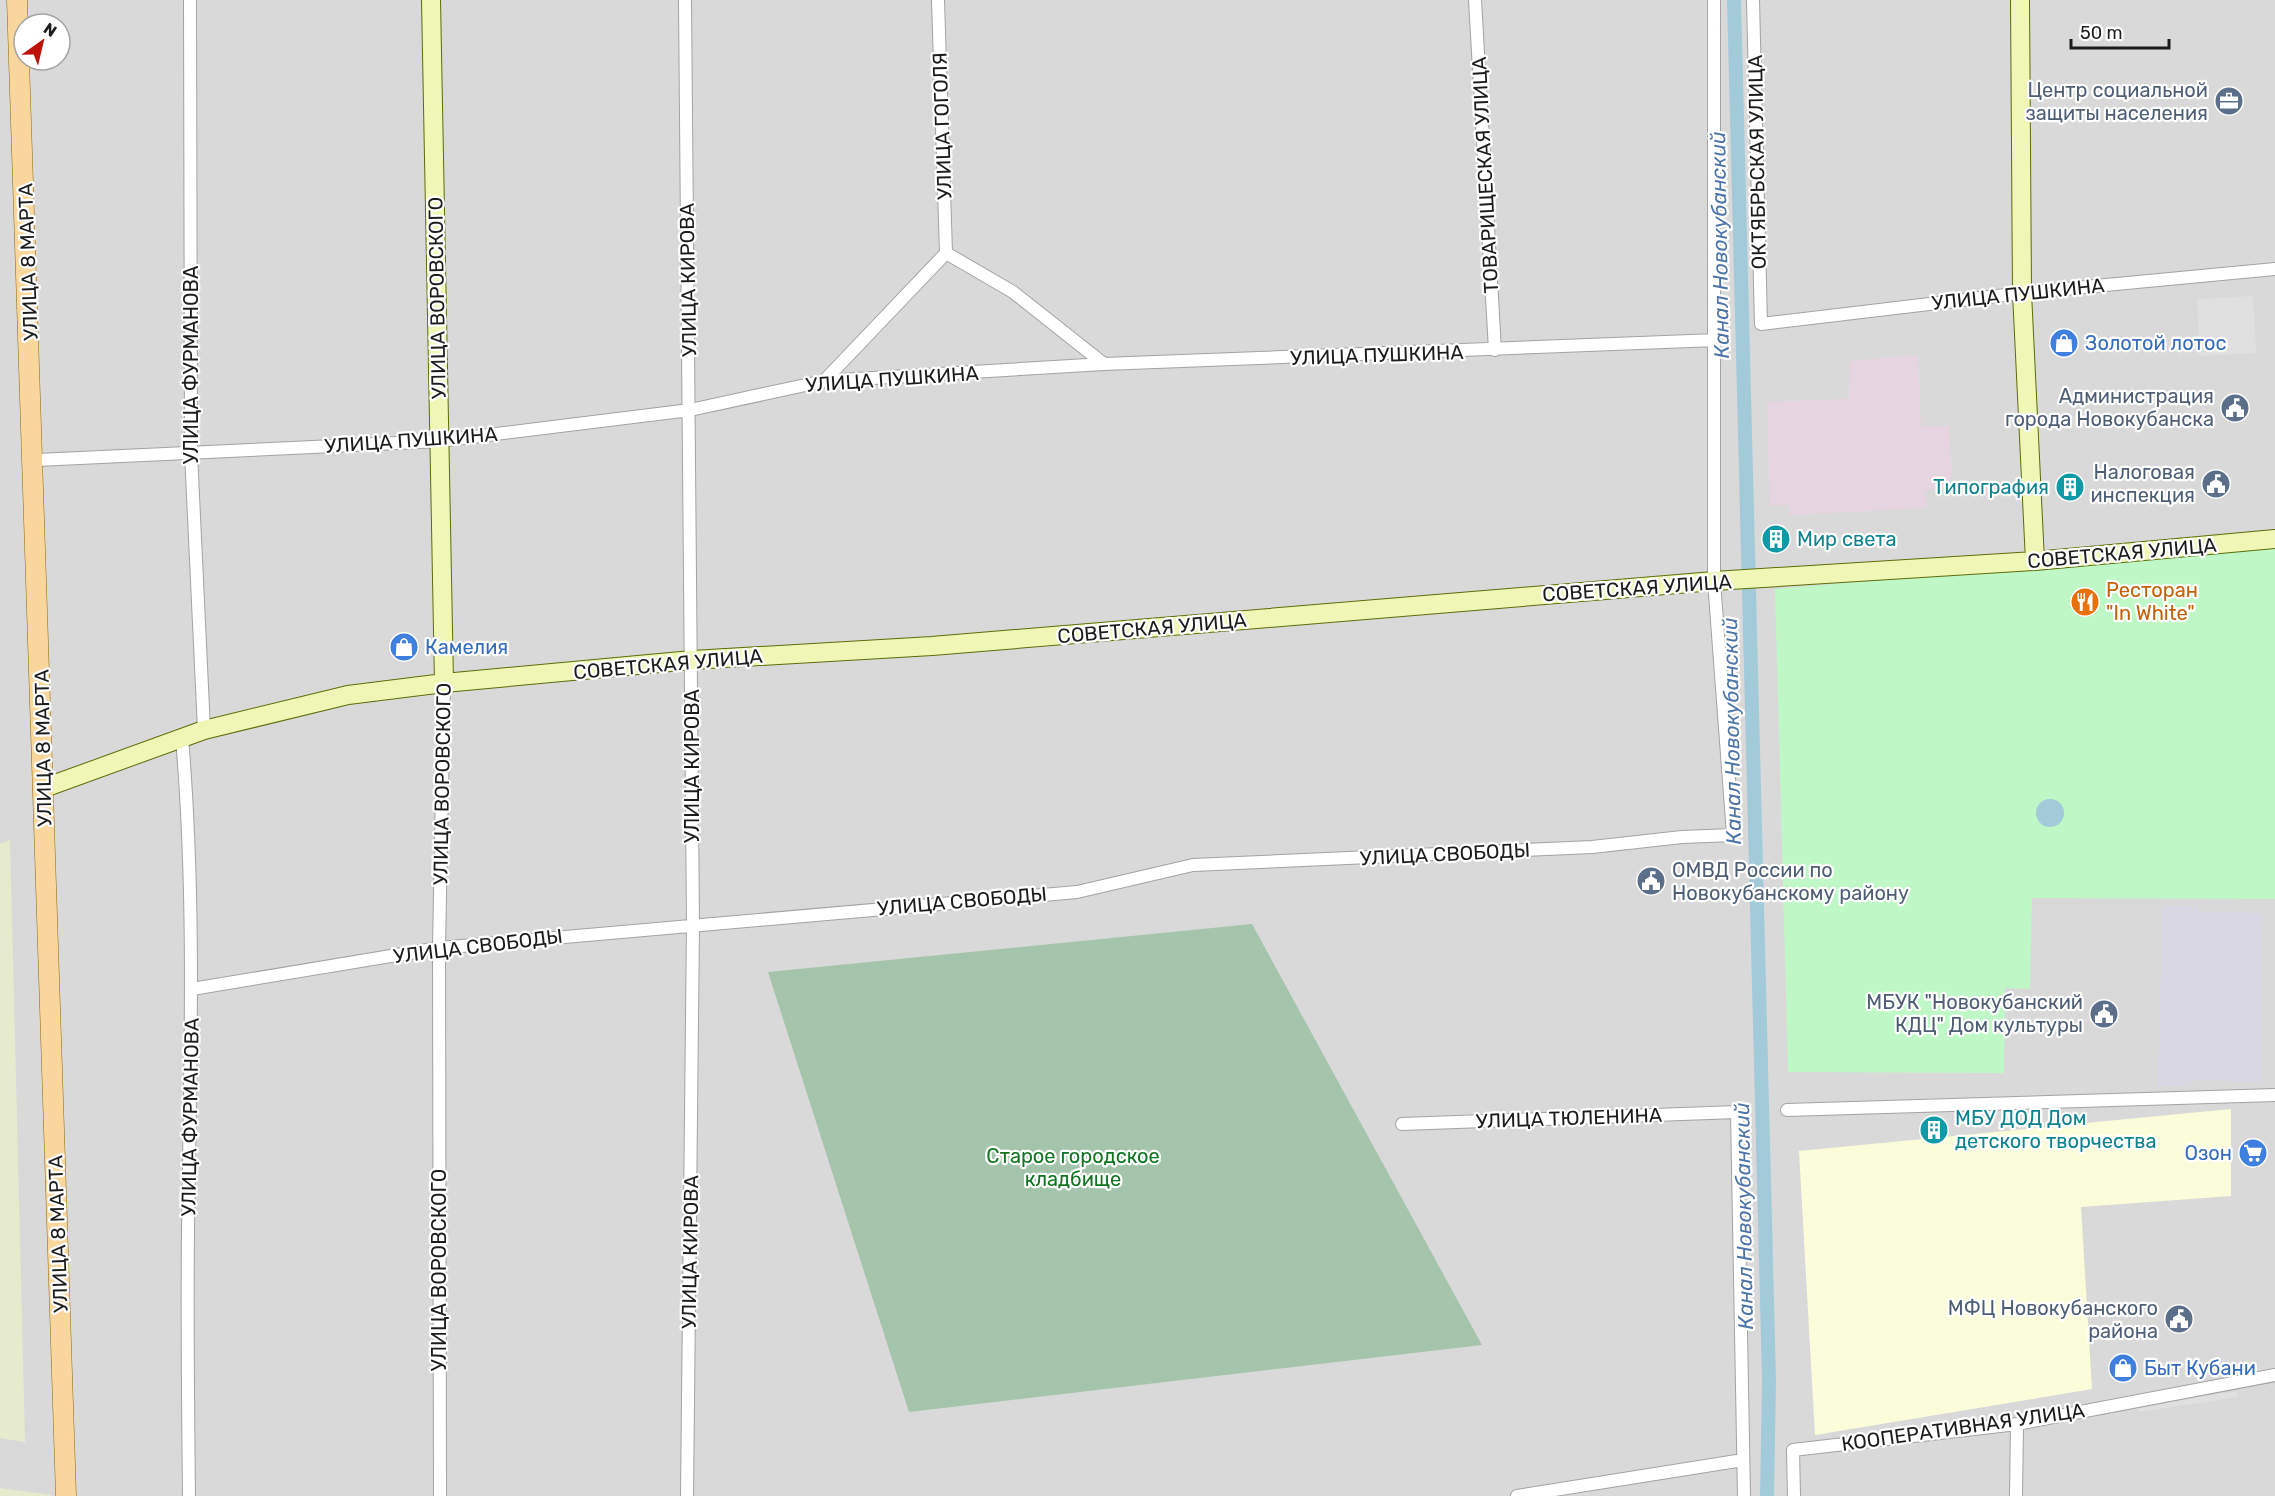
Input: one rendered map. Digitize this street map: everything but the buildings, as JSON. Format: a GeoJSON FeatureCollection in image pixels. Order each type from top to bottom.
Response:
{"type":"FeatureCollection","features":[{"type":"Feature","properties":{"kind":"main road","name":"УЛИЦА 8 МАРТА"},"geometry":{"type":"LineString","coordinates":[[17,0],[37,460],[44,788],[66,1496]]}},
{"type":"Feature","properties":{"kind":"main road","name":"УЛИЦА ВОРОВСКОГО"},"geometry":{"type":"LineString","coordinates":[[431,0],[444,683]]}},
{"type":"Feature","properties":{"kind":"main road"},"geometry":{"type":"LineString","coordinates":[[2020,0],[2022,293],[2035,561]]}},
{"type":"Feature","properties":{"kind":"main road","name":"СОВЕТСКАЯ УЛИЦА"},"geometry":{"type":"LineString","coordinates":[[44,788],[204,730],[348,695],[444,683],[692,660],[932,646],[1714,581],[2035,561],[2275,538]]}},
{"type":"Feature","properties":{"kind":"street","name":"УЛИЦА ФУРМАНОВА"},"geometry":{"type":"LineString","coordinates":[[190,0],[191,453],[204,730]]}},
{"type":"Feature","properties":{"kind":"street","name":"УЛИЦА КИРОВА"},"geometry":{"type":"LineString","coordinates":[[685,0],[693,924],[687,1496]]}},
{"type":"Feature","properties":{"kind":"street","name":"УЛИЦА ГОГОЛЯ"},"geometry":{"type":"LineString","coordinates":[[938,0],[946,253]]}},
{"type":"Feature","properties":{"kind":"street","name":"ТОВАРИЩЕСКАЯ УЛИЦА"},"geometry":{"type":"LineString","coordinates":[[1475,0],[1495,350]]}},
{"type":"Feature","properties":{"kind":"street","name":"ОКТЯБРЬСКАЯ УЛИЦА"},"geometry":{"type":"LineString","coordinates":[[1714,0],[1716,340],[1714,581],[1733,835]]}},
{"type":"Feature","properties":{"kind":"street","name":"ОКТЯБРЬСКАЯ УЛИЦА"},"geometry":{"type":"LineString","coordinates":[[1753,0],[1761,324]]}},
{"type":"Feature","properties":{"kind":"street"},"geometry":{"type":"LineString","coordinates":[[824,381],[946,253],[1013,292],[1104,364]]}},
{"type":"Feature","properties":{"kind":"street","name":"УЛИЦА ПУШКИНА"},"geometry":{"type":"LineString","coordinates":[[1761,324],[2022,293],[2275,269]]}},
{"type":"Feature","properties":{"kind":"street","name":"УЛИЦА ПУШКИНА"},"geometry":{"type":"LineString","coordinates":[[37,460],[440,441],[690,410],[824,381],[1104,364],[1716,340]]}},
{"type":"Feature","properties":{"kind":"street","name":"УЛИЦА ВОРОВСКОГО"},"geometry":{"type":"LineString","coordinates":[[440,1496],[439,948],[444,683]]}},
{"type":"Feature","properties":{"kind":"street","name":"УЛИЦА ФУРМАНОВА"},"geometry":{"type":"LineString","coordinates":[[182,738],[188,808],[192,989],[188,1236],[189,1496]]}},
{"type":"Feature","properties":{"kind":"street","name":"УЛИЦА СВОБОДЫ"},"geometry":{"type":"LineString","coordinates":[[192,989],[439,948],[1077,892],[1193,865],[1592,847],[1671,838],[1733,835]]}},
{"type":"Feature","properties":{"kind":"street"},"geometry":{"type":"LineString","coordinates":[[1787,1110],[2275,1095]]}},
{"type":"Feature","properties":{"kind":"street","name":"УЛИЦА ТЮЛЕНИНА"},"geometry":{"type":"LineString","coordinates":[[1402,1124],[1737,1112],[1743,1460]]}},
{"type":"Feature","properties":{"kind":"street","name":"КООПЕРАТИВНАЯ УЛИЦА"},"geometry":{"type":"LineString","coordinates":[[1794,1496],[1792,1450],[2017,1424],[2275,1375]]}},
{"type":"Feature","properties":{"kind":"street"},"geometry":{"type":"LineString","coordinates":[[2016,1496],[2017,1424]]}},
{"type":"Feature","properties":{"kind":"street"},"geometry":{"type":"LineString","coordinates":[[1517,1496],[1743,1460],[1744,1496]]}},
{"type":"Feature","properties":{"kind":"shaded area"},"geometry":{"type":"Polygon","coordinates":[[[0,0],[2275,0],[2275,1496],[0,1496],[0,0]]]}},
{"type":"Feature","properties":{"kind":"shaded area"},"geometry":{"type":"Polygon","coordinates":[[[2253,296],[2256,353],[2200,356],[2197,299],[2253,296]]]}},
{"type":"Feature","properties":{"kind":"shaded area"},"geometry":{"type":"Polygon","coordinates":[[[1918,355],[1921,426],[1949,426],[1952,478],[1943,488],[1925,491],[1927,508],[1789,515],[1789,505],[1770,506],[1767,402],[1849,399],[1850,361],[1918,355]]]}},
{"type":"Feature","properties":{"kind":"shaded area"},"geometry":{"type":"Polygon","coordinates":[[[10,840],[25,1442],[0,1438],[0,844],[10,840]]]}},
{"type":"Feature","properties":{"kind":"shaded area"},"geometry":{"type":"Polygon","coordinates":[[[2197,905],[2198,912],[2263,913],[2262,1082],[2191,1080],[2191,1085],[2158,1087],[2163,906],[2197,905]]]}},
{"type":"Feature","properties":{"kind":"shaded area"},"geometry":{"type":"Polygon","coordinates":[[[2231,1109],[2231,1196],[2081,1207],[2092,1389],[1815,1435],[1799,1151],[2231,1109]]]}},
{"type":"Feature","properties":{"kind":"shaded area"},"geometry":{"type":"Polygon","coordinates":[[[2237,1391],[2238,1397],[2139,1412],[2135,1407],[2237,1391]]]}},
{"type":"Feature","properties":{"kind":"shaded area"},"geometry":{"type":"Polygon","coordinates":[[[0,1488],[51,1495],[51,1496],[0,1496],[0,1488]]]}},
{"type":"Feature","properties":{"kind":"green space"},"geometry":{"type":"Polygon","coordinates":[[[2275,546],[2275,899],[2032,898],[2030,989],[2005,988],[2004,1073],[1788,1072],[1775,589],[2275,546]]]}},
{"type":"Feature","properties":{"kind":"green space","name":"Старое городское кладбище"},"geometry":{"type":"Polygon","coordinates":[[[1252,924],[1482,1345],[909,1412],[768,972],[1252,924]]]}},
{"type":"Feature","properties":{"kind":"water"},"geometry":{"type":"Polygon","coordinates":[[[2050,799],[2060,803],[2064,813],[2060,823],[2050,827],[2040,823],[2036,813],[2040,803],[2050,799]]]}},
{"type":"Feature","properties":{"kind":"waterway","name":"Канал Новокубанский"},"geometry":{"type":"LineString","coordinates":[[1734,0],[1769,1380],[1767,1496]]}},
{"type":"Feature","properties":{"kind":"place","name":"Центр социальной защиты населения"},"geometry":{"type":"Point","coordinates":[2229,101]}},
{"type":"Feature","properties":{"kind":"place","name":"Золотой лотос"},"geometry":{"type":"Point","coordinates":[2064,343]}},
{"type":"Feature","properties":{"kind":"place","name":"Администрация города Новокубанска"},"geometry":{"type":"Point","coordinates":[2235,408]}},
{"type":"Feature","properties":{"kind":"place","name":"Налоговая инспекция"},"geometry":{"type":"Point","coordinates":[2216,484]}},
{"type":"Feature","properties":{"kind":"place","name":"Типография"},"geometry":{"type":"Point","coordinates":[2070,487]}},
{"type":"Feature","properties":{"kind":"place","name":"Мир света"},"geometry":{"type":"Point","coordinates":[1776,539]}},
{"type":"Feature","properties":{"kind":"place","name":"Ресторан \"In White\""},"geometry":{"type":"Point","coordinates":[2085,602]}},
{"type":"Feature","properties":{"kind":"place","name":"Камелия"},"geometry":{"type":"Point","coordinates":[404,647]}},
{"type":"Feature","properties":{"kind":"place","name":"ОМВД России по Новокубанскому району"},"geometry":{"type":"Point","coordinates":[1651,881]}},
{"type":"Feature","properties":{"kind":"place","name":"МБУК \"Новокубанский КДЦ\" Дом культуры"},"geometry":{"type":"Point","coordinates":[2104,1014]}},
{"type":"Feature","properties":{"kind":"place","name":"МБУ ДОД Дом детского творчества"},"geometry":{"type":"Point","coordinates":[1934,1130]}},
{"type":"Feature","properties":{"kind":"place","name":"Озон"},"geometry":{"type":"Point","coordinates":[2253,1153]}},
{"type":"Feature","properties":{"kind":"place","name":"МФЦ Новокубанского района"},"geometry":{"type":"Point","coordinates":[2179,1319]}},
{"type":"Feature","properties":{"kind":"place","name":"Быт Кубани"},"geometry":{"type":"Point","coordinates":[2123,1368]}}]}
